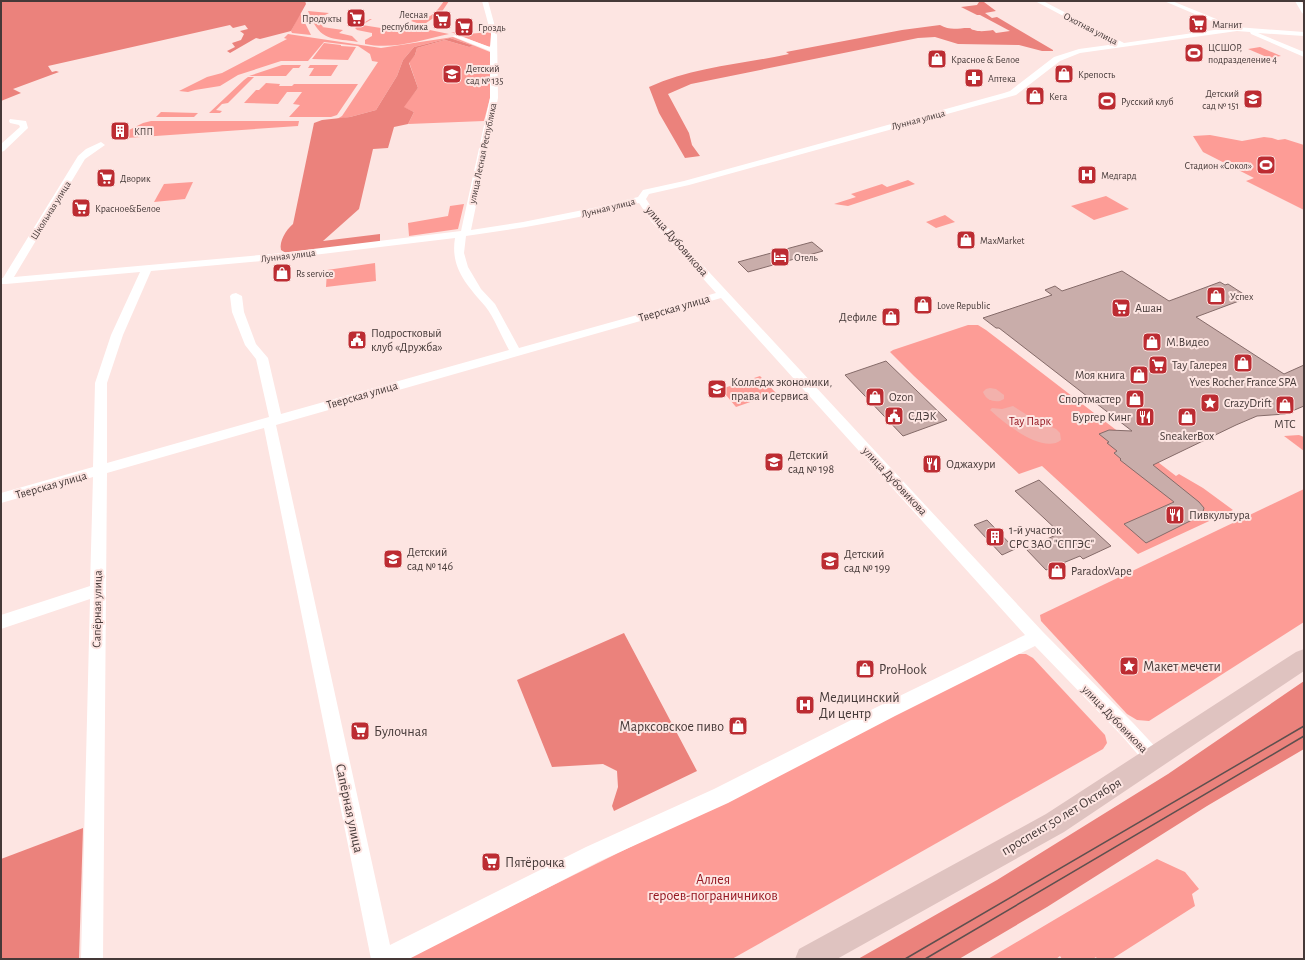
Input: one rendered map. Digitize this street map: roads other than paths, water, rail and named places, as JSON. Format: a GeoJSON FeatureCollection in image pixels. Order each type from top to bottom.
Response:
{"type":"FeatureCollection","features":[{"type":"Feature","properties":{"kind":"main road","name":"проспект 50 лет Октября"},"geometry":{"type":"LineString","coordinates":[[809,959],[1055,823],[1304,659]]}},
{"type":"Feature","properties":{"kind":"street","name":"улица Лесная Республика"},"geometry":{"type":"LineString","coordinates":[[485,1],[491,22],[494,50],[494,98],[466,229],[458,244],[459,258],[475,288],[486,303],[489,304],[516,352]]}},
{"type":"Feature","properties":{"kind":"street"},"geometry":{"type":"LineString","coordinates":[[1040,2],[1052,1]]}},
{"type":"Feature","properties":{"kind":"street"},"geometry":{"type":"LineString","coordinates":[[1167,1],[1225,26],[1254,34],[1304,55]]}},
{"type":"Feature","properties":{"kind":"street"},"geometry":{"type":"LineString","coordinates":[[1298,1],[1304,12]]}},
{"type":"Feature","properties":{"kind":"street","name":"Охотная улица"},"geometry":{"type":"LineString","coordinates":[[1040,2],[1122,44]]}},
{"type":"Feature","properties":{"kind":"street"},"geometry":{"type":"LineString","coordinates":[[1236,29],[1304,34]]}},
{"type":"Feature","properties":{"kind":"street","name":"Лунная улица"},"geometry":{"type":"LineString","coordinates":[[4,281],[272,257],[464,234],[592,212],[641,199],[646,192],[693,181],[1007,95],[1013,93],[1057,59],[1079,51],[1236,29]]}},
{"type":"Feature","properties":{"kind":"street"},"geometry":{"type":"LineString","coordinates":[[455,36],[489,50],[494,50]]}},
{"type":"Feature","properties":{"kind":"street"},"geometry":{"type":"LineString","coordinates":[[1,149],[24,128],[23,123],[13,121]]}},
{"type":"Feature","properties":{"kind":"street","name":"Школьная улица"},"geometry":{"type":"LineString","coordinates":[[4,281],[78,166],[80,158],[84,154],[101,145]]}},
{"type":"Feature","properties":{"kind":"street","name":"улица Дубовикова"},"geometry":{"type":"LineString","coordinates":[[641,199],[654,219],[1037,637],[1128,730],[1154,759]]}},
{"type":"Feature","properties":{"kind":"street","name":"Сапёрная улица"},"geometry":{"type":"LineString","coordinates":[[92,959],[101,383],[117,335],[147,268]]}},
{"type":"Feature","properties":{"kind":"street","name":"Тверская улица"},"geometry":{"type":"LineString","coordinates":[[1,498],[723,294]]}},
{"type":"Feature","properties":{"kind":"street","name":"Сапёрная улица"},"geometry":{"type":"LineString","coordinates":[[236,296],[238,312],[251,344],[262,358],[273,420],[382,959]]}},
{"type":"Feature","properties":{"kind":"street"},"geometry":{"type":"LineString","coordinates":[[1,622],[98,590]]}},
{"type":"Feature","properties":{"kind":"street"},"geometry":{"type":"LineString","coordinates":[[386,959],[593,854],[721,796],[889,710],[1037,637]]}},
{"type":"Feature","properties":{"kind":"tram line"},"geometry":{"type":"LineString","coordinates":[[905,959],[1304,726]]}},
{"type":"Feature","properties":{"kind":"tram line"},"geometry":{"type":"LineString","coordinates":[[925,959],[1304,736]]}},
{"type":"Feature","properties":{"kind":"place","name":"Продукты"},"geometry":{"type":"Point","coordinates":[356,18]}},
{"type":"Feature","properties":{"kind":"place","name":"Лесная республика"},"geometry":{"type":"Point","coordinates":[442,20]}},
{"type":"Feature","properties":{"kind":"place","name":"Магнит"},"geometry":{"type":"Point","coordinates":[1198,24]}},
{"type":"Feature","properties":{"kind":"place","name":"Гроздь"},"geometry":{"type":"Point","coordinates":[464,27]}},
{"type":"Feature","properties":{"kind":"place","name":"ЦСШОР, подразделение 4"},"geometry":{"type":"Point","coordinates":[1194,53]}},
{"type":"Feature","properties":{"kind":"place","name":"Красное & Белое"},"geometry":{"type":"Point","coordinates":[937,59]}},
{"type":"Feature","properties":{"kind":"place","name":"Детский сад № 135"},"geometry":{"type":"Point","coordinates":[452,74]}},
{"type":"Feature","properties":{"kind":"place","name":"Крепость"},"geometry":{"type":"Point","coordinates":[1064,74]}},
{"type":"Feature","properties":{"kind":"place","name":"Аптека"},"geometry":{"type":"Point","coordinates":[974,78]}},
{"type":"Feature","properties":{"kind":"place","name":"Кега"},"geometry":{"type":"Point","coordinates":[1035,96]}},
{"type":"Feature","properties":{"kind":"place","name":"Детский сад № 151"},"geometry":{"type":"Point","coordinates":[1253,99]}},
{"type":"Feature","properties":{"kind":"place","name":"Русский клуб"},"geometry":{"type":"Point","coordinates":[1107,101]}},
{"type":"Feature","properties":{"kind":"place","name":"КПП"},"geometry":{"type":"Point","coordinates":[120,131]}},
{"type":"Feature","properties":{"kind":"place","name":"Стадион «Сокол»"},"geometry":{"type":"Point","coordinates":[1266,165]}},
{"type":"Feature","properties":{"kind":"place","name":"Медгард"},"geometry":{"type":"Point","coordinates":[1087,175]}},
{"type":"Feature","properties":{"kind":"place","name":"Дворик"},"geometry":{"type":"Point","coordinates":[106,178]}},
{"type":"Feature","properties":{"kind":"place","name":"Красное&Белое"},"geometry":{"type":"Point","coordinates":[81,208]}},
{"type":"Feature","properties":{"kind":"place","name":"MaxMarket"},"geometry":{"type":"Point","coordinates":[966,240]}},
{"type":"Feature","properties":{"kind":"place","name":"Отель"},"geometry":{"type":"Point","coordinates":[780,257]}},
{"type":"Feature","properties":{"kind":"place","name":"Rs service"},"geometry":{"type":"Point","coordinates":[282,273]}},
{"type":"Feature","properties":{"kind":"place","name":"Успех"},"geometry":{"type":"Point","coordinates":[1216,296]}},
{"type":"Feature","properties":{"kind":"place","name":"Love Republic"},"geometry":{"type":"Point","coordinates":[923,305]}},
{"type":"Feature","properties":{"kind":"place","name":"Ашан"},"geometry":{"type":"Point","coordinates":[1121,308]}},
{"type":"Feature","properties":{"kind":"place","name":"Дефиле"},"geometry":{"type":"Point","coordinates":[891,317]}},
{"type":"Feature","properties":{"kind":"place","name":"Подростковый клуб «Дружба»"},"geometry":{"type":"Point","coordinates":[357,340]}},
{"type":"Feature","properties":{"kind":"place","name":"М.Видео"},"geometry":{"type":"Point","coordinates":[1152,342]}},
{"type":"Feature","properties":{"kind":"place","name":"Yves Rocher France SPA"},"geometry":{"type":"Point","coordinates":[1243,363]}},
{"type":"Feature","properties":{"kind":"place","name":"Тау Галерея"},"geometry":{"type":"Point","coordinates":[1158,365]}},
{"type":"Feature","properties":{"kind":"place","name":"Моя книга"},"geometry":{"type":"Point","coordinates":[1139,375]}},
{"type":"Feature","properties":{"kind":"place","name":"Колледж экономики, права и сервиса"},"geometry":{"type":"Point","coordinates":[717,389]}},
{"type":"Feature","properties":{"kind":"place","name":"Ozon"},"geometry":{"type":"Point","coordinates":[875,397]}},
{"type":"Feature","properties":{"kind":"place","name":"Спортмастер"},"geometry":{"type":"Point","coordinates":[1135,399]}},
{"type":"Feature","properties":{"kind":"place","name":"CrazyDrift"},"geometry":{"type":"Point","coordinates":[1210,403]}},
{"type":"Feature","properties":{"kind":"place","name":"МТС"},"geometry":{"type":"Point","coordinates":[1285,405]}},
{"type":"Feature","properties":{"kind":"place","name":"СДЭК"},"geometry":{"type":"Point","coordinates":[894,416]}},
{"type":"Feature","properties":{"kind":"place","name":"Бургер Кинг"},"geometry":{"type":"Point","coordinates":[1145,417]}},
{"type":"Feature","properties":{"kind":"place","name":"SneakerBox"},"geometry":{"type":"Point","coordinates":[1187,417]}},
{"type":"Feature","properties":{"kind":"place","name":"Детский сад № 198"},"geometry":{"type":"Point","coordinates":[774,462]}},
{"type":"Feature","properties":{"kind":"place","name":"Оджахури"},"geometry":{"type":"Point","coordinates":[932,464]}},
{"type":"Feature","properties":{"kind":"place","name":"Пивкультура"},"geometry":{"type":"Point","coordinates":[1175,515]}},
{"type":"Feature","properties":{"kind":"place","name":"1-й участок СРС ЗАО \"СПГЭС\""},"geometry":{"type":"Point","coordinates":[995,537]}},
{"type":"Feature","properties":{"kind":"place","name":"Детский сад № 146"},"geometry":{"type":"Point","coordinates":[393,559]}},
{"type":"Feature","properties":{"kind":"place","name":"Детский сад № 199"},"geometry":{"type":"Point","coordinates":[830,561]}},
{"type":"Feature","properties":{"kind":"place","name":"ParadoxVape"},"geometry":{"type":"Point","coordinates":[1057,571]}},
{"type":"Feature","properties":{"kind":"place","name":"Макет мечети"},"geometry":{"type":"Point","coordinates":[1129,666]}},
{"type":"Feature","properties":{"kind":"place","name":"ProHook"},"geometry":{"type":"Point","coordinates":[865,669]}},
{"type":"Feature","properties":{"kind":"place","name":"Медицинский Ди центр"},"geometry":{"type":"Point","coordinates":[805,705]}},
{"type":"Feature","properties":{"kind":"place","name":"Марксовское пиво"},"geometry":{"type":"Point","coordinates":[738,726]}},
{"type":"Feature","properties":{"kind":"place","name":"Булочная"},"geometry":{"type":"Point","coordinates":[360,731]}},
{"type":"Feature","properties":{"kind":"place","name":"Пятёрочка"},"geometry":{"type":"Point","coordinates":[491,862]}},
{"type":"Feature","properties":{"kind":"park label","name":"Тау Парк"},"geometry":{"type":"Point","coordinates":[1030,421]}},
{"type":"Feature","properties":{"kind":"park label","name":"Аллея героев-пограничников"},"geometry":{"type":"Point","coordinates":[713,888]}}]}
